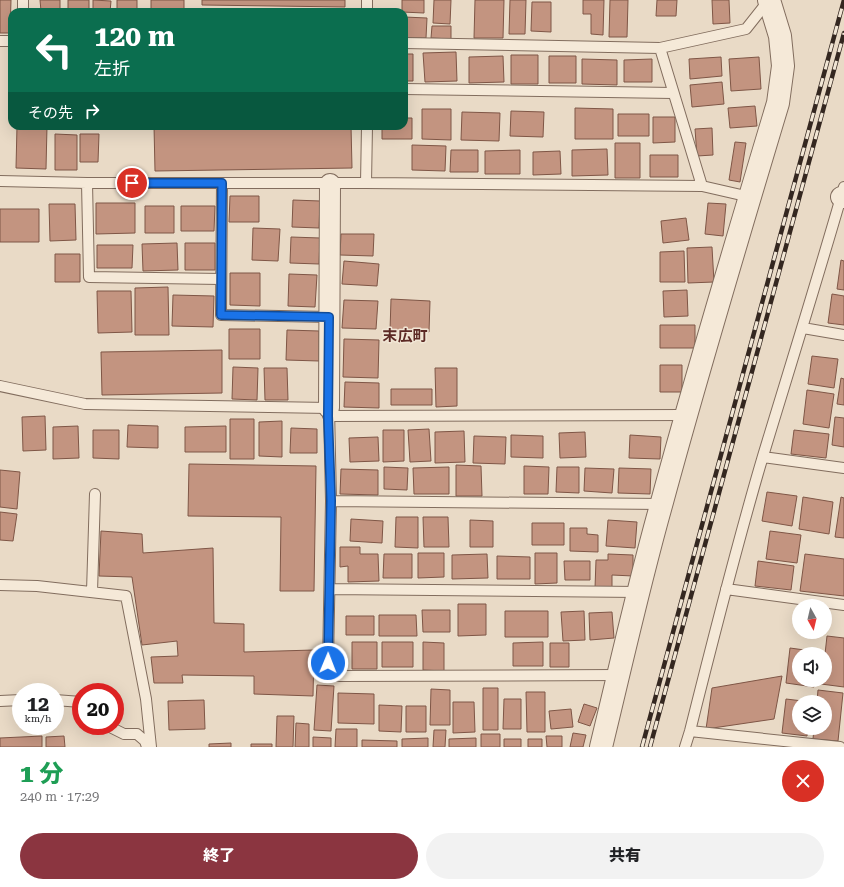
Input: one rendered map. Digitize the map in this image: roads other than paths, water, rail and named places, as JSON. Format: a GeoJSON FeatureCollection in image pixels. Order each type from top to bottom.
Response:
{"type":"FeatureCollection","features":[{"type":"Feature","properties":{"kind":"street"},"geometry":{"type":"LineString","coordinates":[[601,747],[661,504],[778,103],[783,66],[780,36],[769,0]]}},
{"type":"Feature","properties":{"kind":"street"},"geometry":{"type":"LineString","coordinates":[[328,412],[330,184]]}},
{"type":"Feature","properties":{"kind":"lane"},"geometry":{"type":"LineString","coordinates":[[408,43],[660,48],[746,29],[769,0]]}},
{"type":"Feature","properties":{"kind":"lane"},"geometry":{"type":"LineString","coordinates":[[660,48],[702,186]]}},
{"type":"Feature","properties":{"kind":"lane"},"geometry":{"type":"LineString","coordinates":[[408,89],[673,93]]}},
{"type":"Feature","properties":{"kind":"lane"},"geometry":{"type":"LineString","coordinates":[[366,183],[367,130]]}},
{"type":"Feature","properties":{"kind":"lane"},"geometry":{"type":"LineString","coordinates":[[0,181],[87,183],[366,183],[702,186],[750,197]]}},
{"type":"Feature","properties":{"kind":"lane"},"geometry":{"type":"LineString","coordinates":[[87,183],[89,277],[221,279]]}},
{"type":"Feature","properties":{"kind":"lane"},"geometry":{"type":"LineString","coordinates":[[222,183],[221,315],[329,317]]}},
{"type":"Feature","properties":{"kind":"lane"},"geometry":{"type":"LineString","coordinates":[[685,747],[726,589],[763,457],[843,194]]}},
{"type":"Feature","properties":{"kind":"lane"},"geometry":{"type":"LineString","coordinates":[[803,328],[844,335]]}},
{"type":"Feature","properties":{"kind":"lane"},"geometry":{"type":"LineString","coordinates":[[0,386],[85,404],[328,412],[686,415]]}},
{"type":"Feature","properties":{"kind":"lane"},"geometry":{"type":"LineString","coordinates":[[328,412],[331,501],[328,663],[339,676],[618,675]]}},
{"type":"Feature","properties":{"kind":"lane"},"geometry":{"type":"LineString","coordinates":[[763,457],[844,468]]}},
{"type":"Feature","properties":{"kind":"lane"},"geometry":{"type":"LineString","coordinates":[[92,592],[95,494]]}},
{"type":"Feature","properties":{"kind":"lane"},"geometry":{"type":"LineString","coordinates":[[331,501],[661,504]]}},
{"type":"Feature","properties":{"kind":"lane"},"geometry":{"type":"LineString","coordinates":[[0,586],[37,586],[126,596],[146,699],[151,747]]}},
{"type":"Feature","properties":{"kind":"lane"},"geometry":{"type":"LineString","coordinates":[[330,589],[639,592]]}},
{"type":"Feature","properties":{"kind":"lane"},"geometry":{"type":"LineString","coordinates":[[726,589],[844,605]]}},
{"type":"Feature","properties":{"kind":"lane"},"geometry":{"type":"LineString","coordinates":[[0,701],[12,700]]}},
{"type":"Feature","properties":{"kind":"lane"},"geometry":{"type":"LineString","coordinates":[[690,731],[840,747]]}},
{"type":"Feature","properties":{"kind":"lane"},"geometry":{"type":"LineString","coordinates":[[124,734],[137,734],[145,741],[147,747]]}},
{"type":"Feature","properties":{"kind":"railway"},"geometry":{"type":"LineString","coordinates":[[642,747],[844,0]]}},
{"type":"Feature","properties":{"kind":"railway"},"geometry":{"type":"LineString","coordinates":[[650,747],[844,33]]}},
{"type":"Feature","properties":{"kind":"district","name":"末広町"},"geometry":{"type":"Point","coordinates":[405,336]}}]}
